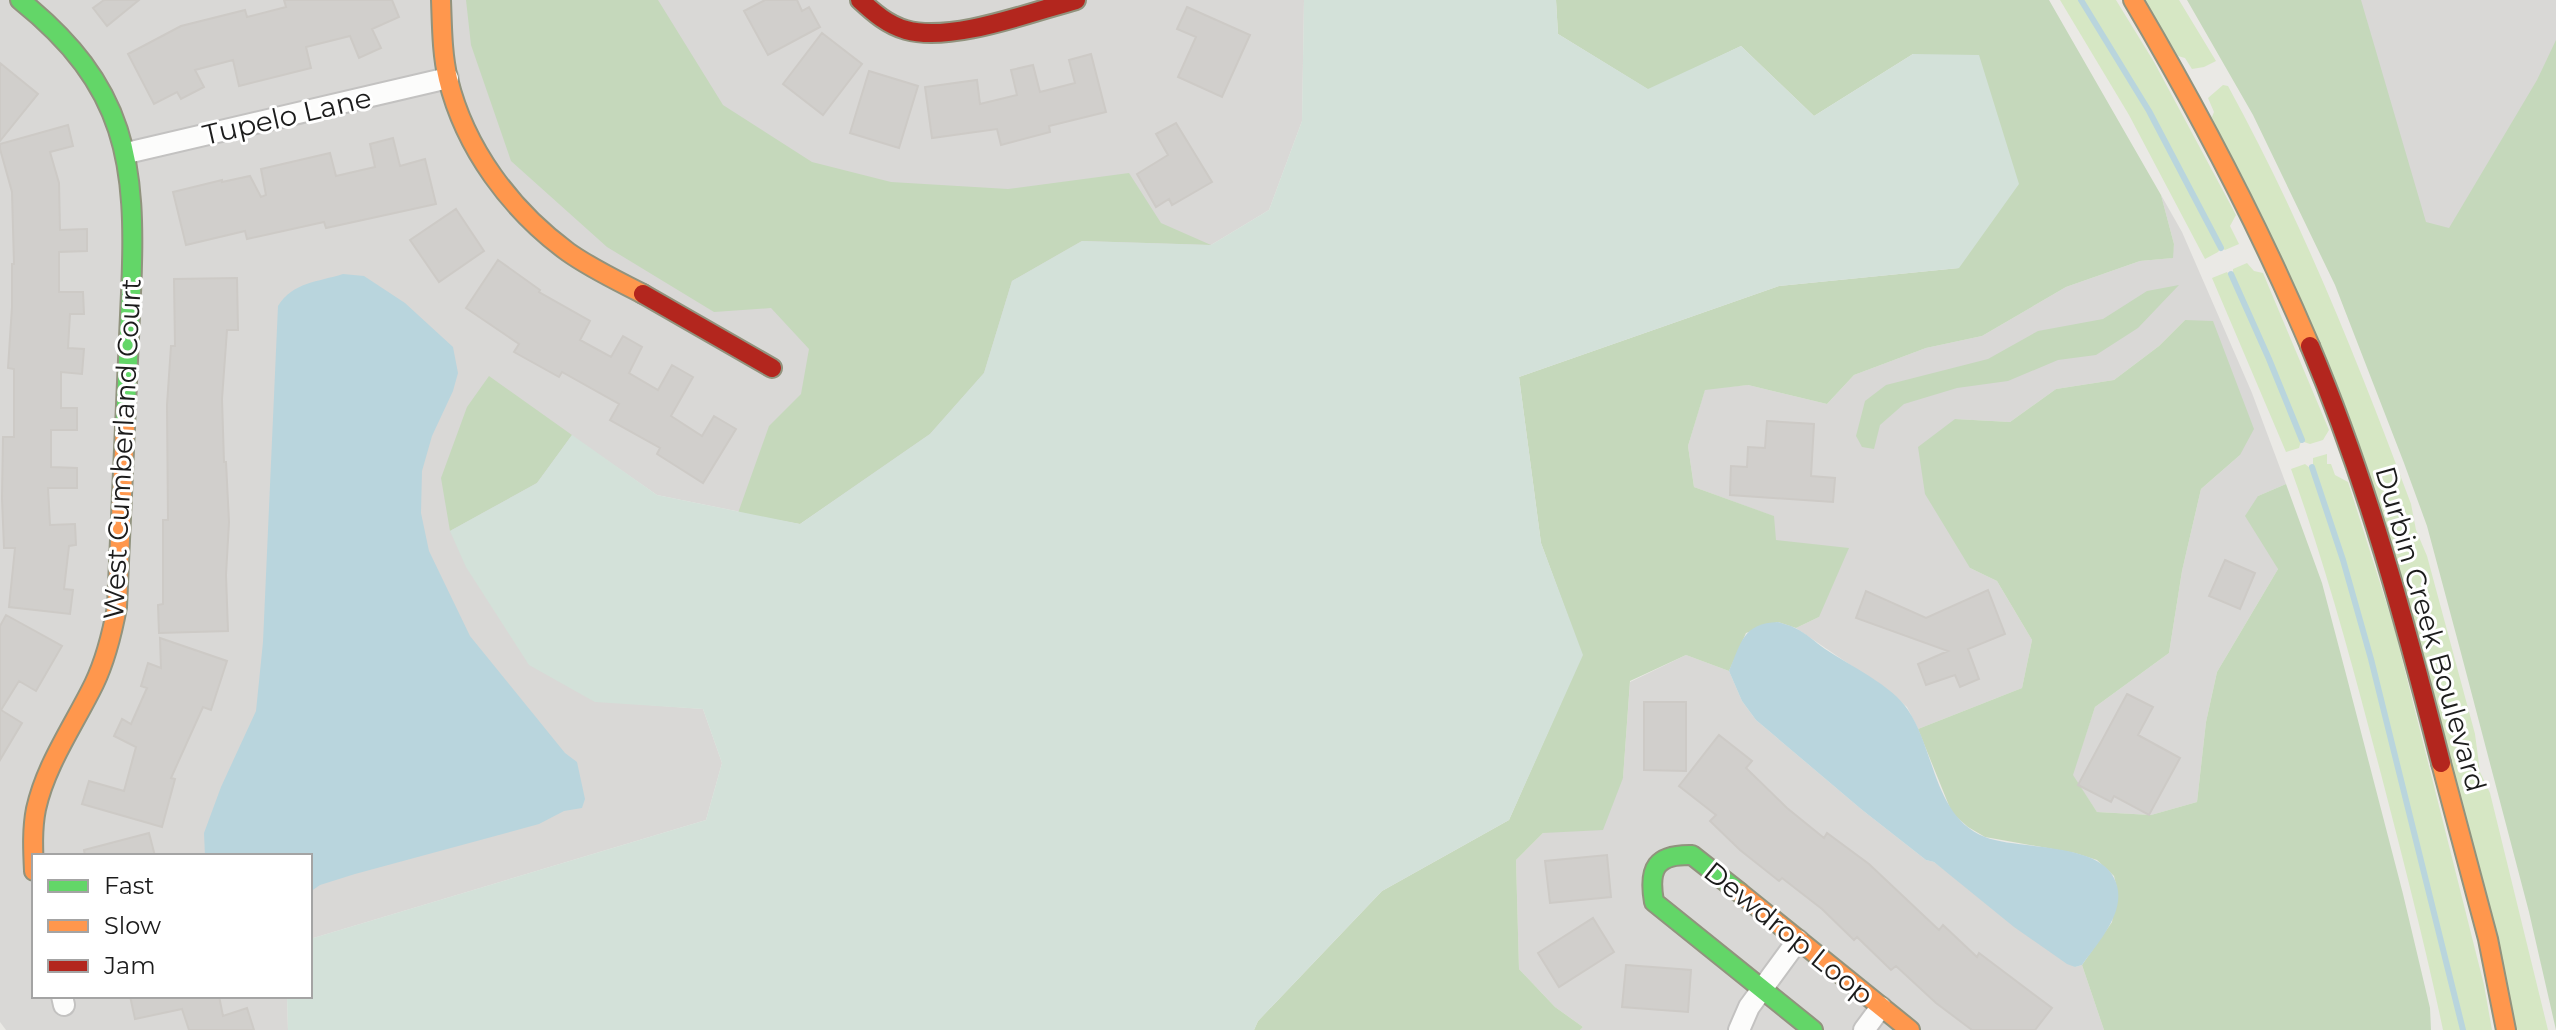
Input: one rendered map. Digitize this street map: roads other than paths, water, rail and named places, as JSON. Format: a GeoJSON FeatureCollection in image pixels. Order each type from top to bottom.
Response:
{"type":"FeatureCollection","features":[{"type":"Feature","properties":{"kind":"street","name":"West Cumberland Court"},"geometry":{"type":"LineString","coordinates":[[20,0],[71,44],[92,74],[127,153],[134,224],[117,607],[105,658],[43,779],[34,812],[33,854]]}},
{"type":"Feature","properties":{"kind":"street"},"geometry":{"type":"LineString","coordinates":[[441,0],[443,49],[460,117],[487,166],[508,195],[570,253],[772,368]]}},
{"type":"Feature","properties":{"kind":"street"},"geometry":{"type":"LineString","coordinates":[[860,0],[880,19],[901,29],[936,35],[959,32],[1076,0]]}},
{"type":"Feature","properties":{"kind":"street","name":"Durbin Creek Boulevard"},"geometry":{"type":"LineString","coordinates":[[2133,0],[2193,103],[2242,197],[2293,306],[2338,417],[2401,607],[2492,962],[2506,1030]]}},
{"type":"Feature","properties":{"kind":"street","name":"Tupelo Lane"},"geometry":{"type":"LineString","coordinates":[[127,153],[448,78]]}},
{"type":"Feature","properties":{"kind":"street","name":"Dewdrop Loop"},"geometry":{"type":"LineString","coordinates":[[1813,1030],[1654,902],[1650,886],[1656,864],[1666,857],[1692,855],[1910,1030]]}},
{"type":"Feature","properties":{"kind":"street"},"geometry":{"type":"LineString","coordinates":[[1739,1030],[1749,1007],[1798,940]]}},
{"type":"Feature","properties":{"kind":"street","name":"Dewdrop Loop"},"geometry":{"type":"LineString","coordinates":[[1864,1030],[1881,1007]]}},
{"type":"Feature","properties":{"kind":"water"},"geometry":{"type":"Polygon","coordinates":[[[343,274],[364,276],[405,303],[453,347],[458,373],[432,436],[422,471],[421,513],[429,551],[470,636],[565,753],[577,762],[585,799],[582,808],[564,811],[539,824],[355,874],[312,891],[312,854],[205,854],[204,833],[256,711],[263,642],[278,306],[291,292],[315,281],[343,274]]]}},
{"type":"Feature","properties":{"kind":"water"},"geometry":{"type":"Polygon","coordinates":[[[1778,622],[1803,632],[1901,701],[1917,726],[1945,799],[1968,827],[1999,841],[2074,853],[2105,866],[2114,878],[2118,901],[2110,924],[2082,965],[2075,967],[2067,964],[2014,927],[1934,862],[1926,860],[1861,809],[1756,720],[1742,701],[1729,671],[1750,631],[1766,623],[1778,622]]]}},
{"type":"Feature","properties":{"kind":"waterway"},"geometry":{"type":"LineString","coordinates":[[2081,0],[2149,111],[2221,248]]}},
{"type":"Feature","properties":{"kind":"waterway"},"geometry":{"type":"LineString","coordinates":[[2231,274],[2302,440]]}},
{"type":"Feature","properties":{"kind":"waterway"},"geometry":{"type":"LineString","coordinates":[[2312,467],[2371,659],[2463,1030]]}}]}
